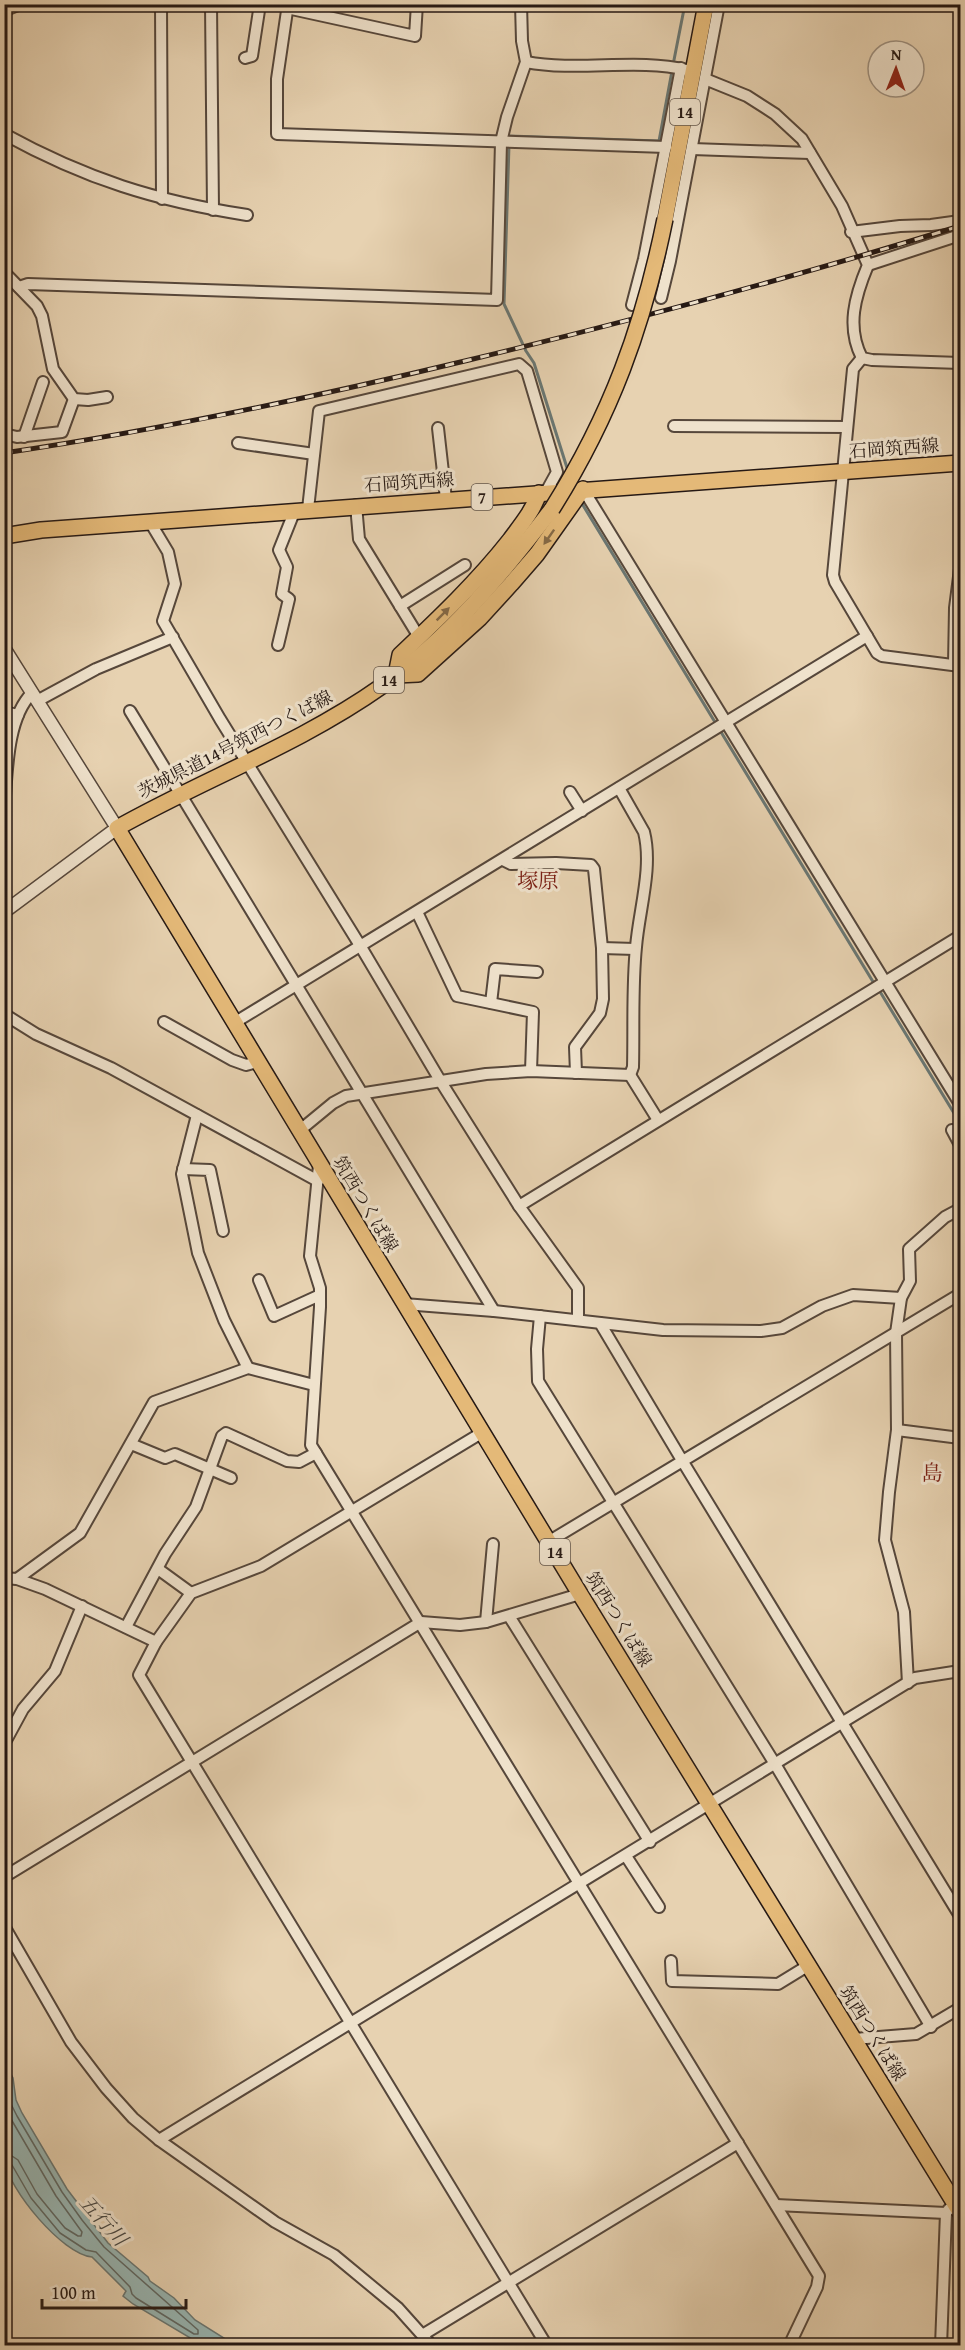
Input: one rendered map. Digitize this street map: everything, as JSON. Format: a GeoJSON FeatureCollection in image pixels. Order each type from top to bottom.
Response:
{"type":"FeatureCollection","features":[{"type":"Feature","properties":{"kind":"main road","name":"茨城県道14号筑西つくば線"},"geometry":{"type":"LineString","coordinates":[[117,828],[248,764],[311,730],[396,675],[438,640],[479,599],[552,509],[586,452],[621,378],[644,310],[665,219],[689,71],[706,4]]}},
{"type":"Feature","properties":{"kind":"main road","name":"石岡筑西線"},"geometry":{"type":"LineString","coordinates":[[4,536],[41,530],[301,509],[960,463]]}},
{"type":"Feature","properties":{"kind":"main road"},"geometry":{"type":"LineString","coordinates":[[542,492],[495,559],[400,656],[396,675],[417,674],[480,618],[537,554],[583,489]]}},
{"type":"Feature","properties":{"kind":"main road","name":"筑西つくば線"},"geometry":{"type":"LineString","coordinates":[[117,828],[580,1594],[854,2039],[953,2209]]}},
{"type":"Feature","properties":{"kind":"street"},"geometry":{"type":"LineString","coordinates":[[4,10],[19,4]]}},
{"type":"Feature","properties":{"kind":"street"},"geometry":{"type":"LineString","coordinates":[[161,4],[162,199]]}},
{"type":"Feature","properties":{"kind":"street"},"geometry":{"type":"LineString","coordinates":[[211,4],[213,210]]}},
{"type":"Feature","properties":{"kind":"street"},"geometry":{"type":"LineString","coordinates":[[245,58],[252,56],[260,4]]}},
{"type":"Feature","properties":{"kind":"street"},"geometry":{"type":"LineString","coordinates":[[417,4],[415,36],[287,6],[277,79],[277,134],[666,147]]}},
{"type":"Feature","properties":{"kind":"street"},"geometry":{"type":"LineString","coordinates":[[19,286],[28,284],[497,300],[507,117],[526,62],[522,41],[521,4]]}},
{"type":"Feature","properties":{"kind":"street"},"geometry":{"type":"LineString","coordinates":[[632,305],[644,259],[666,147],[689,71],[719,4]]}},
{"type":"Feature","properties":{"kind":"street"},"geometry":{"type":"LineString","coordinates":[[526,62],[563,67],[689,71],[747,96],[775,114],[802,139],[842,206],[851,232],[867,265],[855,303],[853,323],[855,343],[862,358]]}},
{"type":"Feature","properties":{"kind":"street"},"geometry":{"type":"LineString","coordinates":[[661,298],[692,149],[689,71]]}},
{"type":"Feature","properties":{"kind":"street"},"geometry":{"type":"LineString","coordinates":[[4,134],[47,158],[110,183],[162,199],[247,215]]}},
{"type":"Feature","properties":{"kind":"street"},"geometry":{"type":"LineString","coordinates":[[692,149],[810,153]]}},
{"type":"Feature","properties":{"kind":"street"},"geometry":{"type":"LineString","coordinates":[[851,232],[960,220]]}},
{"type":"Feature","properties":{"kind":"street"},"geometry":{"type":"LineString","coordinates":[[867,265],[960,235]]}},
{"type":"Feature","properties":{"kind":"street"},"geometry":{"type":"LineString","coordinates":[[4,272],[37,306],[42,316],[53,369],[74,399]]}},
{"type":"Feature","properties":{"kind":"street"},"geometry":{"type":"LineString","coordinates":[[862,358],[960,363]]}},
{"type":"Feature","properties":{"kind":"street"},"geometry":{"type":"LineString","coordinates":[[862,358],[853,369],[833,576],[877,653],[882,656],[957,666],[955,608],[960,570]]}},
{"type":"Feature","properties":{"kind":"street"},"geometry":{"type":"LineString","coordinates":[[278,645],[289,599],[282,594],[287,567],[279,550],[301,509],[314,454],[319,411],[519,364],[527,372],[557,472],[542,492]]}},
{"type":"Feature","properties":{"kind":"street"},"geometry":{"type":"LineString","coordinates":[[24,437],[43,382]]}},
{"type":"Feature","properties":{"kind":"street"},"geometry":{"type":"LineString","coordinates":[[74,399],[88,400],[107,397]]}},
{"type":"Feature","properties":{"kind":"street"},"geometry":{"type":"LineString","coordinates":[[4,434],[24,437],[62,432],[74,399]]}},
{"type":"Feature","properties":{"kind":"street"},"geometry":{"type":"LineString","coordinates":[[674,426],[847,427]]}},
{"type":"Feature","properties":{"kind":"street"},"geometry":{"type":"LineString","coordinates":[[438,428],[446,499]]}},
{"type":"Feature","properties":{"kind":"street"},"geometry":{"type":"LineString","coordinates":[[238,442],[314,454]]}},
{"type":"Feature","properties":{"kind":"street"},"geometry":{"type":"LineString","coordinates":[[583,489],[720,727],[880,985],[960,1104]]}},
{"type":"Feature","properties":{"kind":"street"},"geometry":{"type":"LineString","coordinates":[[356,505],[359,539],[419,637]]}},
{"type":"Feature","properties":{"kind":"street"},"geometry":{"type":"LineString","coordinates":[[150,522],[168,552],[175,584],[164,621],[441,1082],[519,1206],[578,1288],[578,1320]]}},
{"type":"Feature","properties":{"kind":"street"},"geometry":{"type":"LineString","coordinates":[[400,606],[465,565]]}},
{"type":"Feature","properties":{"kind":"street"},"geometry":{"type":"LineString","coordinates":[[234,1023],[867,636]]}},
{"type":"Feature","properties":{"kind":"street"},"geometry":{"type":"LineString","coordinates":[[4,810],[9,753],[23,702],[173,637]]}},
{"type":"Feature","properties":{"kind":"street"},"geometry":{"type":"LineString","coordinates":[[4,648],[117,828],[5,909]]}},
{"type":"Feature","properties":{"kind":"street"},"geometry":{"type":"LineString","coordinates":[[130,711],[494,1311]]}},
{"type":"Feature","properties":{"kind":"street"},"geometry":{"type":"LineString","coordinates":[[4,712],[18,715]]}},
{"type":"Feature","properties":{"kind":"street"},"geometry":{"type":"LineString","coordinates":[[619,788],[644,832],[646,840],[646,864],[636,950],[633,1067],[630,1075]]}},
{"type":"Feature","properties":{"kind":"street"},"geometry":{"type":"LineString","coordinates":[[570,792],[582,811]]}},
{"type":"Feature","properties":{"kind":"street"},"geometry":{"type":"LineString","coordinates":[[503,860],[511,864],[556,863],[591,866],[596,875],[602,948],[603,999],[600,1013],[575,1047],[576,1073]]}},
{"type":"Feature","properties":{"kind":"street"},"geometry":{"type":"LineString","coordinates":[[417,912],[457,996],[533,1012],[531,1071]]}},
{"type":"Feature","properties":{"kind":"street"},"geometry":{"type":"LineString","coordinates":[[519,1206],[960,936]]}},
{"type":"Feature","properties":{"kind":"street"},"geometry":{"type":"LineString","coordinates":[[602,948],[636,950]]}},
{"type":"Feature","properties":{"kind":"street"},"geometry":{"type":"LineString","coordinates":[[491,1003],[495,969],[537,972]]}},
{"type":"Feature","properties":{"kind":"street"},"geometry":{"type":"LineString","coordinates":[[4,1014],[36,1034],[111,1068],[318,1181]]}},
{"type":"Feature","properties":{"kind":"street"},"geometry":{"type":"LineString","coordinates":[[164,1022],[232,1060],[246,1065],[257,1062]]}},
{"type":"Feature","properties":{"kind":"street"},"geometry":{"type":"LineString","coordinates":[[299,1131],[333,1103],[346,1096],[486,1074],[531,1071],[630,1075]]}},
{"type":"Feature","properties":{"kind":"street"},"geometry":{"type":"LineString","coordinates":[[630,1075],[658,1120]]}},
{"type":"Feature","properties":{"kind":"street"},"geometry":{"type":"LineString","coordinates":[[197,1115],[182,1174],[198,1253],[224,1320],[248,1368]]}},
{"type":"Feature","properties":{"kind":"street"},"geometry":{"type":"LineString","coordinates":[[952,1130],[960,1145]]}},
{"type":"Feature","properties":{"kind":"street"},"geometry":{"type":"LineString","coordinates":[[319,1165],[310,1256],[320,1295],[311,1445],[819,2277],[817,2287],[789,2346]]}},
{"type":"Feature","properties":{"kind":"street"},"geometry":{"type":"LineString","coordinates":[[183,1169],[210,1170],[223,1231]]}},
{"type":"Feature","properties":{"kind":"street"},"geometry":{"type":"LineString","coordinates":[[908,1683],[904,1612],[885,1540],[897,1430],[896,1333],[900,1298],[910,1281],[909,1249],[945,1217],[960,1209]]}},
{"type":"Feature","properties":{"kind":"street"},"geometry":{"type":"LineString","coordinates":[[259,1280],[274,1316],[320,1295]]}},
{"type":"Feature","properties":{"kind":"street"},"geometry":{"type":"LineString","coordinates":[[549,1542],[960,1294]]}},
{"type":"Feature","properties":{"kind":"street"},"geometry":{"type":"LineString","coordinates":[[404,1304],[494,1311],[663,1330],[761,1330],[782,1328],[822,1306],[853,1295],[900,1298]]}},
{"type":"Feature","properties":{"kind":"street"},"geometry":{"type":"LineString","coordinates":[[540,1316],[537,1349],[538,1381],[775,1764],[931,2027]]}},
{"type":"Feature","properties":{"kind":"street"},"geometry":{"type":"LineString","coordinates":[[600,1323],[960,1916]]}},
{"type":"Feature","properties":{"kind":"street"},"geometry":{"type":"LineString","coordinates":[[16,1579],[80,1533],[154,1402],[248,1368],[314,1385]]}},
{"type":"Feature","properties":{"kind":"street"},"geometry":{"type":"LineString","coordinates":[[897,1430],[960,1438]]}},
{"type":"Feature","properties":{"kind":"street"},"geometry":{"type":"LineString","coordinates":[[483,1432],[261,1566],[191,1593],[156,1642],[139,1675],[548,2346]]}},
{"type":"Feature","properties":{"kind":"street"},"geometry":{"type":"LineString","coordinates":[[126,1628],[165,1554],[196,1507],[222,1436],[226,1433],[287,1461],[299,1462],[316,1453]]}},
{"type":"Feature","properties":{"kind":"street"},"geometry":{"type":"LineString","coordinates":[[131,1444],[165,1458],[175,1454],[231,1478]]}},
{"type":"Feature","properties":{"kind":"street"},"geometry":{"type":"LineString","coordinates":[[486,1622],[493,1544]]}},
{"type":"Feature","properties":{"kind":"street"},"geometry":{"type":"LineString","coordinates":[[158,1569],[191,1593]]}},
{"type":"Feature","properties":{"kind":"street"},"geometry":{"type":"LineString","coordinates":[[4,1578],[16,1579],[45,1589],[156,1642]]}},
{"type":"Feature","properties":{"kind":"street"},"geometry":{"type":"LineString","coordinates":[[4,1877],[421,1622],[460,1625],[486,1622],[580,1594]]}},
{"type":"Feature","properties":{"kind":"street"},"geometry":{"type":"LineString","coordinates":[[4,1744],[23,1709],[55,1671],[82,1606]]}},
{"type":"Feature","properties":{"kind":"street"},"geometry":{"type":"LineString","coordinates":[[509,1617],[650,1842]]}},
{"type":"Feature","properties":{"kind":"street"},"geometry":{"type":"LineString","coordinates":[[159,2140],[915,1678],[960,1671]]}},
{"type":"Feature","properties":{"kind":"street"},"geometry":{"type":"LineString","coordinates":[[626,1856],[659,1907]]}},
{"type":"Feature","properties":{"kind":"street"},"geometry":{"type":"LineString","coordinates":[[4,1926],[71,2042],[106,2088],[133,2118],[159,2140],[275,2222],[334,2255],[369,2282],[424,2334],[432,2346]]}},
{"type":"Feature","properties":{"kind":"street"},"geometry":{"type":"LineString","coordinates":[[671,1961],[672,1982],[778,1984],[809,1965]]}},
{"type":"Feature","properties":{"kind":"street"},"geometry":{"type":"LineString","coordinates":[[854,2039],[916,2034],[960,2008]]}},
{"type":"Feature","properties":{"kind":"street"},"geometry":{"type":"LineString","coordinates":[[424,2334],[738,2143]]}},
{"type":"Feature","properties":{"kind":"street"},"geometry":{"type":"LineString","coordinates":[[776,2205],[953,2209],[941,2346]]}},
{"type":"Feature","properties":{"kind":"water"},"geometry":{"type":"Polygon","coordinates":[[[5,2062],[13,2078],[16,2100],[22,2113],[67,2189],[108,2243],[150,2281],[174,2298],[195,2320],[235,2345],[202,2345],[133,2304],[123,2296],[126,2291],[92,2257],[66,2245],[39,2219],[16,2187],[4,2160],[5,2062]]]}},
{"type":"Feature","properties":{"kind":"waterway"},"geometry":{"type":"LineString","coordinates":[[673,65],[685,4]]}},
{"type":"Feature","properties":{"kind":"waterway"},"geometry":{"type":"LineString","coordinates":[[509,138],[509,136],[659,141],[672,71]]}},
{"type":"Feature","properties":{"kind":"waterway"},"geometry":{"type":"LineString","coordinates":[[509,145],[504,304],[534,363],[568,471]]}},
{"type":"Feature","properties":{"kind":"waterway"},"geometry":{"type":"LineString","coordinates":[[581,502],[875,985]]}},
{"type":"Feature","properties":{"kind":"waterway"},"geometry":{"type":"LineString","coordinates":[[879,990],[960,1123]]}},
{"type":"Feature","properties":{"kind":"railway"},"geometry":{"type":"LineString","coordinates":[[4,453],[238,412],[469,360],[716,297],[960,226]]}},
{"type":"Feature","properties":{"kind":"district","name":"塚原"},"geometry":{"type":"Point","coordinates":[538,880]}},
{"type":"Feature","properties":{"kind":"district","name":"島"},"geometry":{"type":"Point","coordinates":[932,1472]}},
{"type":"Feature","properties":{"kind":"water label","name":"五行川"},"geometry":{"type":"Point","coordinates":[104,2220]}}]}
